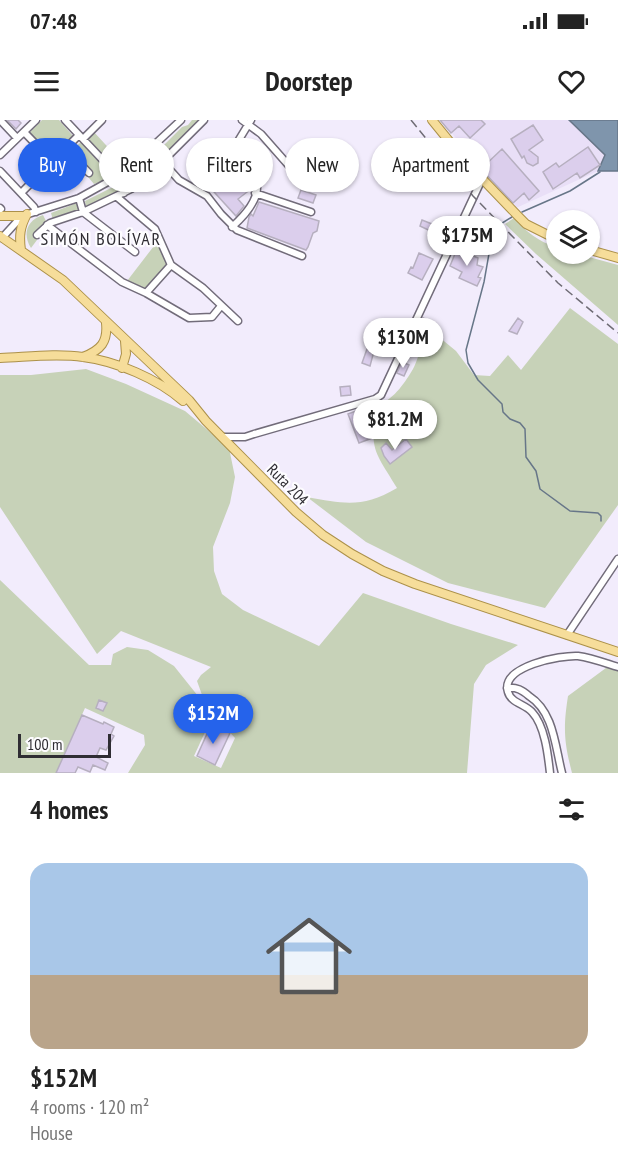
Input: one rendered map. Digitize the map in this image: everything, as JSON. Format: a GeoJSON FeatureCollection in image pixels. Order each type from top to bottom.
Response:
{"type":"FeatureCollection","features":[{"type":"Feature","properties":{"kind":"main road"},"geometry":{"type":"LineString","coordinates":[[432,120],[447,138]]}},
{"type":"Feature","properties":{"kind":"main road"},"geometry":{"type":"LineString","coordinates":[[490,187],[526,224],[546,234]]}},
{"type":"Feature","properties":{"kind":"main road"},"geometry":{"type":"LineString","coordinates":[[0,216],[28,214]]}},
{"type":"Feature","properties":{"kind":"main road"},"geometry":{"type":"LineString","coordinates":[[21,250],[19,237],[28,214]]}},
{"type":"Feature","properties":{"kind":"main road","name":"Ruta 204"},"geometry":{"type":"LineString","coordinates":[[1,237],[63,280],[189,400],[206,421],[296,512],[323,535],[360,559],[415,585],[618,652]]}},
{"type":"Feature","properties":{"kind":"main road"},"geometry":{"type":"LineString","coordinates":[[600,253],[618,258]]}},
{"type":"Feature","properties":{"kind":"main road"},"geometry":{"type":"LineString","coordinates":[[83,357],[103,345],[107,332],[106,323]]}},
{"type":"Feature","properties":{"kind":"main road"},"geometry":{"type":"LineString","coordinates":[[122,368],[126,354],[125,341]]}},
{"type":"Feature","properties":{"kind":"main road"},"geometry":{"type":"LineString","coordinates":[[0,358],[83,357],[122,368],[156,382],[181,398],[206,421]]}},
{"type":"Feature","properties":{"kind":"street"},"geometry":{"type":"LineString","coordinates":[[0,120],[17,138]]}},
{"type":"Feature","properties":{"kind":"street"},"geometry":{"type":"LineString","coordinates":[[0,155],[36,120]]}},
{"type":"Feature","properties":{"kind":"street"},"geometry":{"type":"LineString","coordinates":[[65,120],[99,156]]}},
{"type":"Feature","properties":{"kind":"street"},"geometry":{"type":"LineString","coordinates":[[81,137],[102,120]]}},
{"type":"Feature","properties":{"kind":"street"},"geometry":{"type":"LineString","coordinates":[[162,138],[181,120]]}},
{"type":"Feature","properties":{"kind":"street"},"geometry":{"type":"LineString","coordinates":[[174,150],[204,120]]}},
{"type":"Feature","properties":{"kind":"street"},"geometry":{"type":"LineString","coordinates":[[239,138],[247,121],[285,162]]}},
{"type":"Feature","properties":{"kind":"street"},"geometry":{"type":"LineString","coordinates":[[24,132],[30,138]]}},
{"type":"Feature","properties":{"kind":"street"},"geometry":{"type":"LineString","coordinates":[[0,171],[34,207],[1,237]]}},
{"type":"Feature","properties":{"kind":"street"},"geometry":{"type":"LineString","coordinates":[[174,175],[207,196],[232,227],[244,234],[302,256]]}},
{"type":"Feature","properties":{"kind":"street"},"geometry":{"type":"LineString","coordinates":[[28,214],[79,198],[99,187]]}},
{"type":"Feature","properties":{"kind":"street"},"geometry":{"type":"LineString","coordinates":[[224,437],[244,437],[375,399],[381,395],[476,192]]}},
{"type":"Feature","properties":{"kind":"street"},"geometry":{"type":"LineString","coordinates":[[38,235],[49,224],[83,212],[124,193]]}},
{"type":"Feature","properties":{"kind":"street"},"geometry":{"type":"LineString","coordinates":[[232,227],[247,212],[255,193],[311,212]]}},
{"type":"Feature","properties":{"kind":"street"},"geometry":{"type":"LineString","coordinates":[[117,197],[155,229],[171,265],[203,288],[238,321]]}},
{"type":"Feature","properties":{"kind":"street"},"geometry":{"type":"LineString","coordinates":[[79,198],[83,212],[135,252]]}},
{"type":"Feature","properties":{"kind":"street"},"geometry":{"type":"LineString","coordinates":[[46,209],[49,224],[122,282],[189,318],[212,316],[221,306]]}},
{"type":"Feature","properties":{"kind":"street"},"geometry":{"type":"LineString","coordinates":[[146,293],[171,265]]}},
{"type":"Feature","properties":{"kind":"street"},"geometry":{"type":"LineString","coordinates":[[567,634],[618,559]]}},
{"type":"Feature","properties":{"kind":"street"},"geometry":{"type":"LineString","coordinates":[[550,773],[540,723],[531,710],[511,698],[507,688],[509,681],[527,667],[551,658],[584,657],[618,667]]}},
{"type":"Feature","properties":{"kind":"street"},"geometry":{"type":"LineString","coordinates":[[507,688],[522,690],[537,701],[544,710],[549,719],[562,773]]}},
{"type":"Feature","properties":{"kind":"shaded area"},"geometry":{"type":"Polygon","coordinates":[[[441,120],[569,120],[605,155],[598,171],[516,208],[490,179],[490,138],[456,138],[441,120]]]}},
{"type":"Feature","properties":{"kind":"green space"},"geometry":{"type":"Polygon","coordinates":[[[42,120],[59,120],[73,138],[36,138],[30,132],[42,120]]]}},
{"type":"Feature","properties":{"kind":"green space"},"geometry":{"type":"Polygon","coordinates":[[[192,120],[201,120],[174,146],[174,138],[171,138],[182,127],[188,125],[192,120]]]}},
{"type":"Feature","properties":{"kind":"green space"},"geometry":{"type":"Polygon","coordinates":[[[93,131],[99,138],[99,150],[87,138],[93,131]]]}},
{"type":"Feature","properties":{"kind":"green space"},"geometry":{"type":"Polygon","coordinates":[[[87,148],[99,161],[99,182],[94,184],[88,177],[92,170],[87,165],[87,148]]]}},
{"type":"Feature","properties":{"kind":"green space"},"geometry":{"type":"Polygon","coordinates":[[[103,192],[120,192],[86,208],[85,201],[103,192]]]}},
{"type":"Feature","properties":{"kind":"green space"},"geometry":{"type":"Polygon","coordinates":[[[77,203],[79,211],[53,220],[51,213],[77,203]]]}},
{"type":"Feature","properties":{"kind":"green space"},"geometry":{"type":"Polygon","coordinates":[[[43,215],[46,221],[35,234],[37,240],[31,248],[27,238],[28,228],[33,220],[43,215]]]}},
{"type":"Feature","properties":{"kind":"green space"},"geometry":{"type":"Polygon","coordinates":[[[514,218],[546,243],[546,263],[536,254],[505,224],[514,218]]]}},
{"type":"Feature","properties":{"kind":"green space"},"geometry":{"type":"Polygon","coordinates":[[[157,242],[167,264],[146,290],[127,281],[157,242]]]}},
{"type":"Feature","properties":{"kind":"green space"},"geometry":{"type":"Polygon","coordinates":[[[600,260],[618,265],[618,325],[548,264],[600,264],[600,260]]]}},
{"type":"Feature","properties":{"kind":"green space"},"geometry":{"type":"Polygon","coordinates":[[[570,308],[618,344],[618,505],[545,608],[448,583],[366,542],[307,497],[354,503],[374,499],[397,488],[375,449],[376,419],[380,404],[395,394],[403,384],[413,369],[423,345],[427,342],[439,337],[456,351],[474,375],[490,376],[508,355],[521,370],[570,308]]]}},
{"type":"Feature","properties":{"kind":"green space"},"geometry":{"type":"Polygon","coordinates":[[[86,369],[126,384],[185,411],[229,448],[235,477],[230,503],[213,547],[214,571],[222,594],[243,610],[319,646],[363,593],[518,645],[486,665],[474,684],[467,773],[128,773],[145,745],[144,735],[85,708],[56,773],[0,773],[0,580],[89,665],[111,665],[113,654],[127,647],[148,650],[174,666],[198,696],[198,704],[211,719],[194,756],[221,768],[235,738],[206,706],[197,681],[211,667],[121,631],[97,654],[0,507],[0,375],[31,375],[86,369]]]}},
{"type":"Feature","properties":{"kind":"green space"},"geometry":{"type":"Polygon","coordinates":[[[610,665],[618,668],[618,773],[572,773],[565,735],[568,696],[610,665]]]}},
{"type":"Feature","properties":{"kind":"water"},"geometry":{"type":"Polygon","coordinates":[[[569,120],[618,120],[618,171],[598,171],[605,155],[569,120]]]}},
{"type":"Feature","properties":{"kind":"building"},"geometry":{"type":"Polygon","coordinates":[[[7,120],[18,120],[21,123],[16,129],[7,120]]]}},
{"type":"Feature","properties":{"kind":"building"},"geometry":{"type":"Polygon","coordinates":[[[440,120],[481,120],[485,124],[470,138],[459,126],[451,133],[440,120]]]}},
{"type":"Feature","properties":{"kind":"building"},"geometry":{"type":"Polygon","coordinates":[[[533,125],[543,140],[529,150],[538,157],[538,163],[533,166],[527,163],[524,156],[522,158],[511,139],[533,125]]]}},
{"type":"Feature","properties":{"kind":"building"},"geometry":{"type":"Polygon","coordinates":[[[588,147],[600,165],[580,178],[577,173],[553,189],[543,172],[556,163],[559,167],[588,147]]]}},
{"type":"Feature","properties":{"kind":"building"},"geometry":{"type":"Polygon","coordinates":[[[502,149],[539,191],[529,200],[524,193],[513,203],[490,179],[490,160],[502,149]]]}},
{"type":"Feature","properties":{"kind":"building"},"geometry":{"type":"Polygon","coordinates":[[[214,192],[247,192],[238,199],[244,206],[236,216],[214,192]]]}},
{"type":"Feature","properties":{"kind":"building"},"geometry":{"type":"Polygon","coordinates":[[[300,192],[316,195],[313,203],[298,198],[300,192]]]}},
{"type":"Feature","properties":{"kind":"building"},"geometry":{"type":"Polygon","coordinates":[[[259,202],[319,221],[317,231],[313,233],[306,250],[247,228],[249,217],[251,214],[253,216],[259,202]]]}},
{"type":"Feature","properties":{"kind":"building"},"geometry":{"type":"Polygon","coordinates":[[[422,220],[437,226],[439,221],[451,226],[448,234],[445,232],[439,246],[431,242],[435,233],[420,226],[422,220]]]}},
{"type":"Feature","properties":{"kind":"building"},"geometry":{"type":"Polygon","coordinates":[[[457,249],[478,258],[477,265],[483,267],[477,286],[459,278],[462,272],[450,266],[457,249]]]}},
{"type":"Feature","properties":{"kind":"building"},"geometry":{"type":"Polygon","coordinates":[[[419,253],[433,259],[422,280],[408,273],[411,267],[413,268],[419,253]]]}},
{"type":"Feature","properties":{"kind":"building"},"geometry":{"type":"Polygon","coordinates":[[[423,318],[434,323],[429,334],[418,329],[423,318]]]}},
{"type":"Feature","properties":{"kind":"building"},"geometry":{"type":"Polygon","coordinates":[[[518,318],[523,322],[517,334],[509,331],[518,318]]]}},
{"type":"Feature","properties":{"kind":"building"},"geometry":{"type":"Polygon","coordinates":[[[367,349],[374,351],[370,366],[362,363],[367,349]]]}},
{"type":"Feature","properties":{"kind":"building"},"geometry":{"type":"Polygon","coordinates":[[[402,362],[409,365],[404,376],[397,373],[402,362]]]}},
{"type":"Feature","properties":{"kind":"building"},"geometry":{"type":"Polygon","coordinates":[[[350,386],[351,395],[341,396],[340,387],[350,386]]]}},
{"type":"Feature","properties":{"kind":"building"},"geometry":{"type":"Polygon","coordinates":[[[364,408],[375,437],[359,443],[348,414],[364,408]]]}},
{"type":"Feature","properties":{"kind":"building"},"geometry":{"type":"Polygon","coordinates":[[[406,439],[412,447],[390,464],[381,448],[386,443],[392,450],[406,439]]]}},
{"type":"Feature","properties":{"kind":"building"},"geometry":{"type":"Polygon","coordinates":[[[99,700],[107,703],[103,711],[96,708],[99,700]]]}},
{"type":"Feature","properties":{"kind":"building"},"geometry":{"type":"Polygon","coordinates":[[[82,715],[114,727],[111,734],[114,736],[106,750],[100,748],[96,757],[108,763],[105,770],[93,765],[90,772],[78,767],[75,773],[56,773],[82,715]]]}},
{"type":"Feature","properties":{"kind":"building"},"geometry":{"type":"Polygon","coordinates":[[[211,725],[230,733],[215,765],[197,756],[211,725]]]}},
{"type":"Feature","properties":{"kind":"waterway"},"geometry":{"type":"LineString","coordinates":[[522,212],[570,191],[600,172]]}},
{"type":"Feature","properties":{"kind":"waterway"},"geometry":{"type":"LineString","coordinates":[[512,217],[499,225],[490,248],[484,282],[466,350],[468,363],[478,380],[502,404],[503,412],[525,429],[526,457],[536,471],[540,489],[570,511],[598,513],[601,521]]}},
{"type":"Feature","properties":{"kind":"railway"},"geometry":{"type":"LineString","coordinates":[[411,120],[473,196],[558,283],[618,333]]}},
{"type":"Feature","properties":{"kind":"district","name":"SIMÓN BOLÍVAR"},"geometry":{"type":"Point","coordinates":[101,239]}}]}
